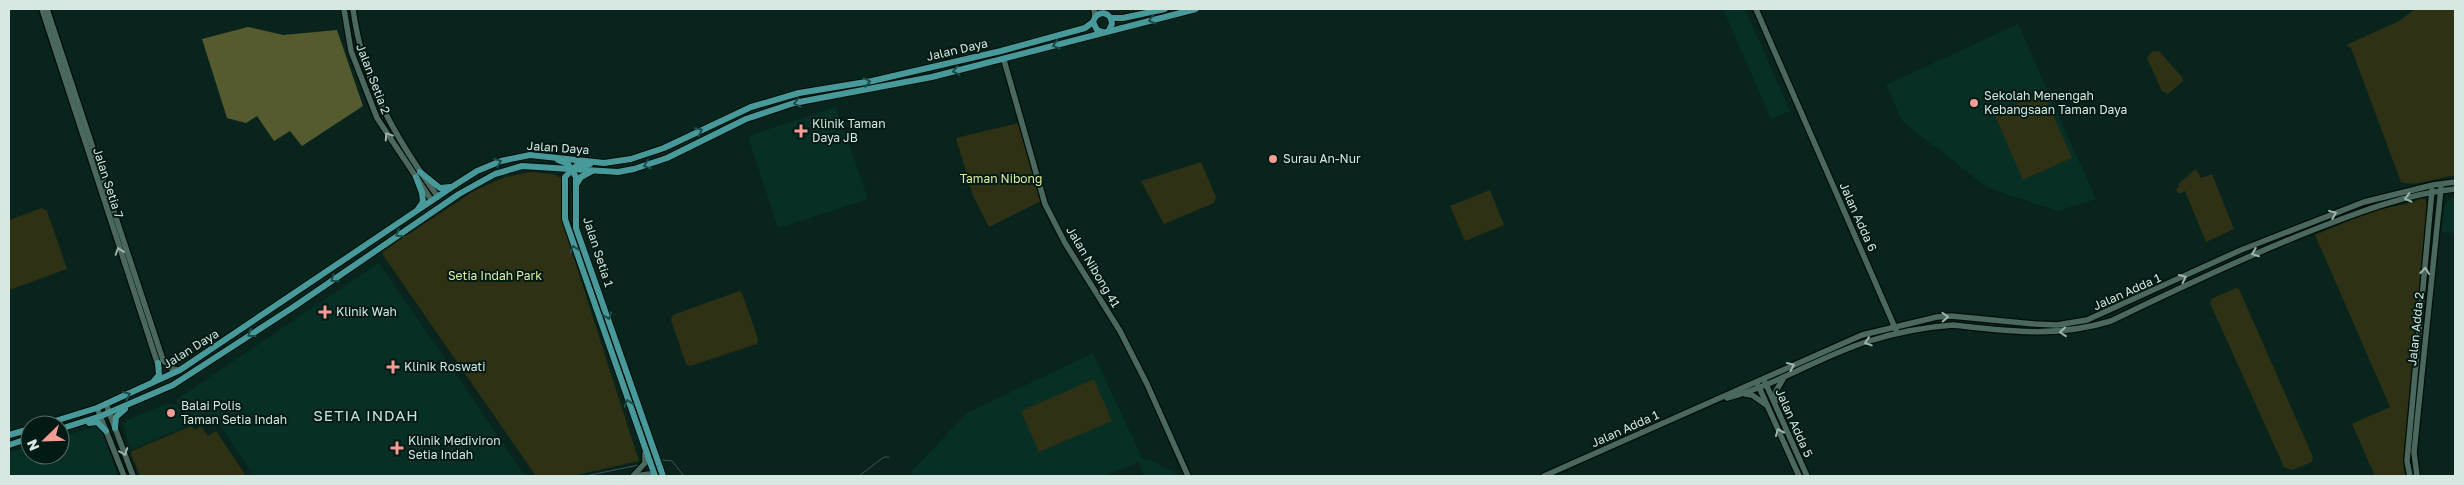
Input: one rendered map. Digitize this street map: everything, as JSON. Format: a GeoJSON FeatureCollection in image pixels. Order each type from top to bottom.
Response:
{"type":"FeatureCollection","features":[{"type":"Feature","properties":{"kind":"main road"},"geometry":{"type":"LineString","coordinates":[[1106,13],[1112,24],[1106,31],[1096,30],[1094,20],[1100,13],[1106,13],[1123,18],[1165,9]]}},
{"type":"Feature","properties":{"kind":"main road","name":"Jalan Daya"},"geometry":{"type":"LineString","coordinates":[[70,426],[129,405],[187,377],[459,194],[507,170],[522,166],[547,166],[618,172],[634,169],[667,158],[746,119],[794,103],[932,77],[1196,9]]}},
{"type":"Feature","properties":{"kind":"main road","name":"Jalan Daya"},"geometry":{"type":"LineString","coordinates":[[70,416],[97,408],[180,370],[455,185],[477,171],[501,161],[530,155],[604,163],[618,162],[664,148],[751,107],[799,93],[872,81],[1001,51],[1085,28],[1094,20]]}},
{"type":"Feature","properties":{"kind":"main road"},"geometry":{"type":"LineString","coordinates":[[547,156],[563,161],[572,169],[577,165],[604,163]]}},
{"type":"Feature","properties":{"kind":"main road"},"geometry":{"type":"LineString","coordinates":[[547,166],[562,173],[565,186]]}},
{"type":"Feature","properties":{"kind":"main road","name":"Jalan Setia 1"},"geometry":{"type":"LineString","coordinates":[[655,476],[564,219],[565,177],[572,169],[576,177],[576,228],[624,360],[663,476]]}},
{"type":"Feature","properties":{"kind":"main road"},"geometry":{"type":"LineString","coordinates":[[575,186],[581,176],[593,170]]}},
{"type":"Feature","properties":{"kind":"main road"},"geometry":{"type":"LineString","coordinates":[[418,174],[440,188],[445,189],[455,185]]}},
{"type":"Feature","properties":{"kind":"main road"},"geometry":{"type":"LineString","coordinates":[[411,215],[423,202],[418,174]]}},
{"type":"Feature","properties":{"kind":"main road"},"geometry":{"type":"LineString","coordinates":[[425,217],[435,200],[459,194]]}},
{"type":"Feature","properties":{"kind":"main road"},"geometry":{"type":"LineString","coordinates":[[276,307],[292,308],[293,295]]}},
{"type":"Feature","properties":{"kind":"main road"},"geometry":{"type":"LineString","coordinates":[[149,385],[159,376],[160,362]]}},
{"type":"Feature","properties":{"kind":"main road"},"geometry":{"type":"LineString","coordinates":[[163,379],[174,380],[187,377]]}},
{"type":"Feature","properties":{"kind":"main road"},"geometry":{"type":"LineString","coordinates":[[114,428],[116,417],[129,405]]}},
{"type":"Feature","properties":{"kind":"main road"},"geometry":{"type":"LineString","coordinates":[[79,423],[97,422],[106,431]]}},
{"type":"Feature","properties":{"kind":"main road"},"geometry":{"type":"LineString","coordinates":[[647,433],[657,466],[658,472],[655,476]]}},
{"type":"Feature","properties":{"kind":"street","name":"Jalan Setia 7"},"geometry":{"type":"LineString","coordinates":[[42,9],[160,362]]}},
{"type":"Feature","properties":{"kind":"street","name":"Jalan Setia 7"},"geometry":{"type":"LineString","coordinates":[[47,9],[160,362]]}},
{"type":"Feature","properties":{"kind":"street","name":"Jalan Setia 2"},"geometry":{"type":"LineString","coordinates":[[344,9],[348,38],[377,118],[418,174]]}},
{"type":"Feature","properties":{"kind":"street","name":"Jalan Setia 2"},"geometry":{"type":"LineString","coordinates":[[352,9],[356,36],[377,98],[389,125],[435,200]]}},
{"type":"Feature","properties":{"kind":"street"},"geometry":{"type":"LineString","coordinates":[[1094,9],[1094,20]]}},
{"type":"Feature","properties":{"kind":"street","name":"Jalan Adda 6"},"geometry":{"type":"LineString","coordinates":[[1756,9],[1898,334]]}},
{"type":"Feature","properties":{"kind":"street","name":"Jalan Nibong 41"},"geometry":{"type":"LineString","coordinates":[[1004,60],[1045,204],[1065,243],[1120,331],[1147,384],[1188,476]]}},
{"type":"Feature","properties":{"kind":"street"},"geometry":{"type":"LineString","coordinates":[[363,83],[377,98],[377,118]]}},
{"type":"Feature","properties":{"kind":"street","name":"Jalan Adda 1"},"geometry":{"type":"LineString","coordinates":[[1544,476],[1862,335],[1895,326],[1951,316],[2057,325],[2087,320],[2241,250],[2364,202],[2442,183],[2455,182]]}},
{"type":"Feature","properties":{"kind":"street","name":"Jalan Adda 2"},"geometry":{"type":"LineString","coordinates":[[2410,476],[2408,461],[2413,436],[2442,183]]}},
{"type":"Feature","properties":{"kind":"street","name":"Jalan Adda 2"},"geometry":{"type":"LineString","coordinates":[[2416,476],[2413,436],[2433,185]]}},
{"type":"Feature","properties":{"kind":"street","name":"Jalan Adda 1"},"geometry":{"type":"LineString","coordinates":[[1715,401],[1743,394],[1783,379],[1865,342],[1898,334],[1953,325],[2036,332],[2057,332],[2090,327],[2110,321],[2244,257],[2372,207],[2441,190],[2455,189]]}},
{"type":"Feature","properties":{"kind":"street"},"geometry":{"type":"LineString","coordinates":[[160,362],[172,369],[180,370]]}},
{"type":"Feature","properties":{"kind":"street"},"geometry":{"type":"LineString","coordinates":[[160,362],[163,379]]}},
{"type":"Feature","properties":{"kind":"street","name":"Jalan Adda 5"},"geometry":{"type":"LineString","coordinates":[[1763,378],[1807,476]]}},
{"type":"Feature","properties":{"kind":"street"},"geometry":{"type":"LineString","coordinates":[[1775,404],[1776,391],[1783,379]]}},
{"type":"Feature","properties":{"kind":"street","name":"Jalan Adda 5"},"geometry":{"type":"LineString","coordinates":[[1756,381],[1799,476]]}},
{"type":"Feature","properties":{"kind":"street"},"geometry":{"type":"LineString","coordinates":[[1743,394],[1752,394],[1767,405]]}},
{"type":"Feature","properties":{"kind":"street"},"geometry":{"type":"LineString","coordinates":[[106,404],[133,476]]}},
{"type":"Feature","properties":{"kind":"street"},"geometry":{"type":"LineString","coordinates":[[97,408],[124,476]]}},
{"type":"Feature","properties":{"kind":"street"},"geometry":{"type":"LineString","coordinates":[[632,476],[645,463],[644,449]]}},
{"type":"Feature","properties":{"kind":"street"},"geometry":{"type":"LineString","coordinates":[[632,476],[649,474],[655,476]]}},
{"type":"Feature","properties":{"kind":"shaded area"},"geometry":{"type":"Polygon","coordinates":[[[1723,9],[1745,9],[1790,111],[1771,119],[1723,9]]]}},
{"type":"Feature","properties":{"kind":"shaded area","name":"Sekolah Menengah Kebangsaan Taman Daya"},"geometry":{"type":"Polygon","coordinates":[[[2018,24],[2096,199],[2058,211],[1988,188],[1902,121],[1886,85],[2018,24]]]}},
{"type":"Feature","properties":{"kind":"shaded area"},"geometry":{"type":"Polygon","coordinates":[[[248,27],[283,35],[337,30],[363,106],[302,146],[290,131],[274,141],[257,116],[246,123],[227,118],[202,39],[248,27]]]}},
{"type":"Feature","properties":{"kind":"shaded area"},"geometry":{"type":"Polygon","coordinates":[[[836,107],[868,199],[778,228],[748,137],[836,107]]]}},
{"type":"Feature","properties":{"kind":"shaded area"},"geometry":{"type":"Polygon","coordinates":[[[2455,197],[2455,233],[2441,232],[2446,202],[2455,197]]]}},
{"type":"Feature","properties":{"kind":"shaded area"},"geometry":{"type":"Polygon","coordinates":[[[379,263],[525,476],[254,476],[213,415],[194,427],[176,400],[379,263]]]}},
{"type":"Feature","properties":{"kind":"shaded area"},"geometry":{"type":"Polygon","coordinates":[[[1093,353],[1143,460],[1148,459],[1175,473],[1177,476],[1144,476],[1138,462],[1105,476],[914,476],[911,472],[967,413],[1093,353]]]}},
{"type":"Feature","properties":{"kind":"shaded area"},"geometry":{"type":"Polygon","coordinates":[[[168,403],[177,405],[187,420],[187,426],[131,450],[124,424],[128,420],[168,403]]]}},
{"type":"Feature","properties":{"kind":"shaded area"},"geometry":{"type":"Polygon","coordinates":[[[100,425],[118,476],[9,476],[9,453],[20,449],[20,465],[70,465],[70,434],[100,425]]]}},
{"type":"Feature","properties":{"kind":"green space"},"geometry":{"type":"Polygon","coordinates":[[[2415,9],[2455,9],[2455,176],[2414,184],[2401,182],[2351,48],[2346,45],[2399,21],[2415,9]]]}},
{"type":"Feature","properties":{"kind":"green space"},"geometry":{"type":"Polygon","coordinates":[[[2152,51],[2159,51],[2182,77],[2183,81],[2168,94],[2162,91],[2147,58],[2152,51]]]}},
{"type":"Feature","properties":{"kind":"green space"},"geometry":{"type":"Polygon","coordinates":[[[2043,92],[2072,158],[2023,180],[1994,114],[2043,92]]]}},
{"type":"Feature","properties":{"kind":"green space","name":"Taman Nibong"},"geometry":{"type":"Polygon","coordinates":[[[1018,123],[1041,201],[989,227],[973,196],[956,138],[1018,123]]]}},
{"type":"Feature","properties":{"kind":"green space"},"geometry":{"type":"Polygon","coordinates":[[[1201,162],[1216,197],[1214,203],[1164,224],[1141,181],[1201,162]]]}},
{"type":"Feature","properties":{"kind":"green space"},"geometry":{"type":"Polygon","coordinates":[[[2196,169],[2201,178],[2212,174],[2234,229],[2206,242],[2185,191],[2179,194],[2176,190],[2179,186],[2178,184],[2196,169]]]}},
{"type":"Feature","properties":{"kind":"green space","name":"Setia Indah Park"},"geometry":{"type":"Polygon","coordinates":[[[531,172],[554,174],[561,178],[562,221],[639,461],[572,476],[536,476],[383,255],[383,251],[474,191],[505,177],[531,172]]]}},
{"type":"Feature","properties":{"kind":"green space"},"geometry":{"type":"Polygon","coordinates":[[[1490,190],[1504,225],[1465,241],[1450,206],[1490,190]]]}},
{"type":"Feature","properties":{"kind":"green space"},"geometry":{"type":"Polygon","coordinates":[[[2425,199],[2428,208],[2403,462],[2405,476],[2375,476],[2352,424],[2390,407],[2315,235],[2372,211],[2425,199]]]}},
{"type":"Feature","properties":{"kind":"green space"},"geometry":{"type":"Polygon","coordinates":[[[42,208],[47,211],[67,269],[9,290],[9,220],[42,208]]]}},
{"type":"Feature","properties":{"kind":"green space"},"geometry":{"type":"Polygon","coordinates":[[[2236,288],[2239,289],[2313,457],[2312,462],[2292,470],[2284,467],[2210,303],[2211,299],[2236,288]]]}},
{"type":"Feature","properties":{"kind":"green space"},"geometry":{"type":"Polygon","coordinates":[[[739,291],[742,293],[758,339],[757,344],[690,366],[686,364],[671,320],[673,315],[739,291]]]}},
{"type":"Feature","properties":{"kind":"green space"},"geometry":{"type":"Polygon","coordinates":[[[1094,379],[1112,421],[1039,452],[1021,411],[1094,379]]]}},
{"type":"Feature","properties":{"kind":"green space"},"geometry":{"type":"Polygon","coordinates":[[[191,426],[195,430],[201,426],[208,436],[216,431],[246,476],[140,476],[131,454],[132,451],[191,426]]]}},
{"type":"Feature","properties":{"kind":"waterway"},"geometry":{"type":"LineString","coordinates":[[859,476],[884,457],[889,457]]}},
{"type":"Feature","properties":{"kind":"waterway"},"geometry":{"type":"LineString","coordinates":[[663,460],[672,461],[684,476]]}},
{"type":"Feature","properties":{"kind":"waterway"},"geometry":{"type":"LineString","coordinates":[[585,476],[639,465]]}},
{"type":"Feature","properties":{"kind":"place","name":"Sekolah Menengah Kebangsaan Taman Daya"},"geometry":{"type":"Point","coordinates":[1974,103]}},
{"type":"Feature","properties":{"kind":"place","name":"Klinik Taman Daya JB"},"geometry":{"type":"Point","coordinates":[801,131]}},
{"type":"Feature","properties":{"kind":"place","name":"Surau An-Nur"},"geometry":{"type":"Point","coordinates":[1273,159]}},
{"type":"Feature","properties":{"kind":"place","name":"Klinik Wah"},"geometry":{"type":"Point","coordinates":[325,312]}},
{"type":"Feature","properties":{"kind":"place","name":"Klinik Roswati"},"geometry":{"type":"Point","coordinates":[393,367]}},
{"type":"Feature","properties":{"kind":"place","name":"Balai Polis Taman Setia Indah"},"geometry":{"type":"Point","coordinates":[171,413]}},
{"type":"Feature","properties":{"kind":"place","name":"Klinik Mediviron Setia Indah"},"geometry":{"type":"Point","coordinates":[397,448]}},
{"type":"Feature","properties":{"kind":"district","name":"SETIA INDAH"},"geometry":{"type":"Point","coordinates":[366,416]}}]}
